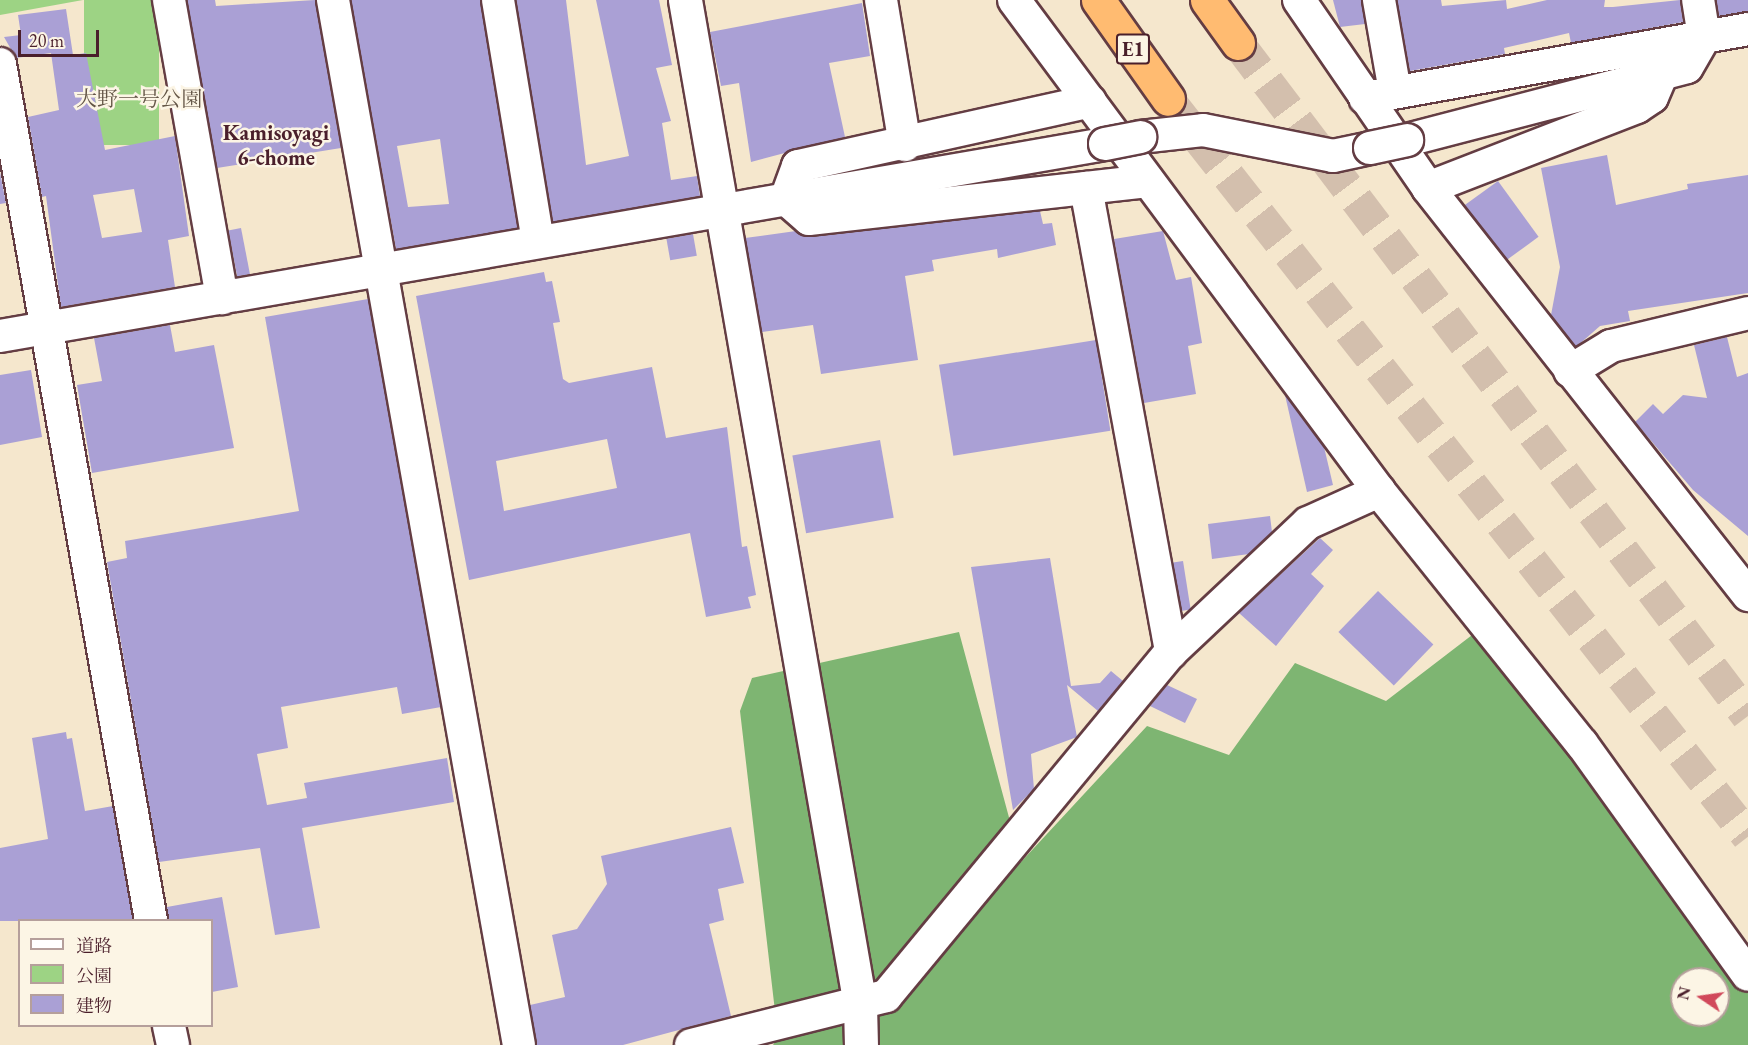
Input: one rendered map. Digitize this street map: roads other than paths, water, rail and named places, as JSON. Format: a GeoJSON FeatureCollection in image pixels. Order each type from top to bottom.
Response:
{"type":"FeatureCollection","features":[{"type":"Feature","properties":{"kind":"highway","name":"E1"},"geometry":{"type":"LineString","coordinates":[[1098,0],[1168,99]]}},
{"type":"Feature","properties":{"kind":"highway"},"geometry":{"type":"LineString","coordinates":[[1207,0],[1238,43]]}},
{"type":"Feature","properties":{"kind":"street"},"geometry":{"type":"LineString","coordinates":[[169,0],[222,298]]}},
{"type":"Feature","properties":{"kind":"street"},"geometry":{"type":"LineString","coordinates":[[333,0],[519,1045]]}},
{"type":"Feature","properties":{"kind":"street"},"geometry":{"type":"LineString","coordinates":[[498,0],[538,241]]}},
{"type":"Feature","properties":{"kind":"street"},"geometry":{"type":"LineString","coordinates":[[685,0],[860,1005],[861,1045]]}},
{"type":"Feature","properties":{"kind":"street"},"geometry":{"type":"LineString","coordinates":[[880,0],[905,145]]}},
{"type":"Feature","properties":{"kind":"street"},"geometry":{"type":"LineString","coordinates":[[1014,0],[1379,491],[1626,805],[1748,975]]}},
{"type":"Feature","properties":{"kind":"street"},"geometry":{"type":"LineString","coordinates":[[1299,0],[1428,188],[1748,595]]}},
{"type":"Feature","properties":{"kind":"street"},"geometry":{"type":"LineString","coordinates":[[1379,0],[1395,92]]}},
{"type":"Feature","properties":{"kind":"street"},"geometry":{"type":"LineString","coordinates":[[0,336],[1140,137],[1203,130],[1333,156],[1660,78],[1687,67],[1704,37],[1698,0]]}},
{"type":"Feature","properties":{"kind":"street"},"geometry":{"type":"LineString","coordinates":[[1365,98],[1748,30]]}},
{"type":"Feature","properties":{"kind":"street"},"geometry":{"type":"LineString","coordinates":[[0,64],[151,919]]}},
{"type":"Feature","properties":{"kind":"street"},"geometry":{"type":"LineString","coordinates":[[1428,188],[1637,107],[1652,97],[1660,78]]}},
{"type":"Feature","properties":{"kind":"street"},"geometry":{"type":"LineString","coordinates":[[786,199],[798,166],[905,145],[1090,101]]}},
{"type":"Feature","properties":{"kind":"street"},"geometry":{"type":"LineString","coordinates":[[786,199],[809,219],[1148,181]]}},
{"type":"Feature","properties":{"kind":"street"},"geometry":{"type":"LineString","coordinates":[[1086,188],[1170,652]]}},
{"type":"Feature","properties":{"kind":"street"},"geometry":{"type":"LineString","coordinates":[[1570,371],[1611,346],[1748,313]]}},
{"type":"Feature","properties":{"kind":"street"},"geometry":{"type":"LineString","coordinates":[[691,1045],[860,1005],[886,996],[1170,652],[1308,523],[1379,491]]}},
{"type":"Feature","properties":{"kind":"street"},"geometry":{"type":"LineString","coordinates":[[1626,805],[1654,822],[1748,942]]}},
{"type":"Feature","properties":{"kind":"street"},"geometry":{"type":"LineString","coordinates":[[169,1027],[172,1045]]}},
{"type":"Feature","properties":{"kind":"tunnel"},"geometry":{"type":"LineString","coordinates":[[1238,43],[1748,716]]}},
{"type":"Feature","properties":{"kind":"tunnel"},"geometry":{"type":"LineString","coordinates":[[1168,99],[1748,836]]}},
{"type":"Feature","properties":{"kind":"district","name":"Kamisoyagi 6-chome"},"geometry":{"type":"Point","coordinates":[276,144]}},
{"type":"Feature","properties":{"kind":"park label","name":"大野一号公園"},"geometry":{"type":"Point","coordinates":[139,99]}}]}
